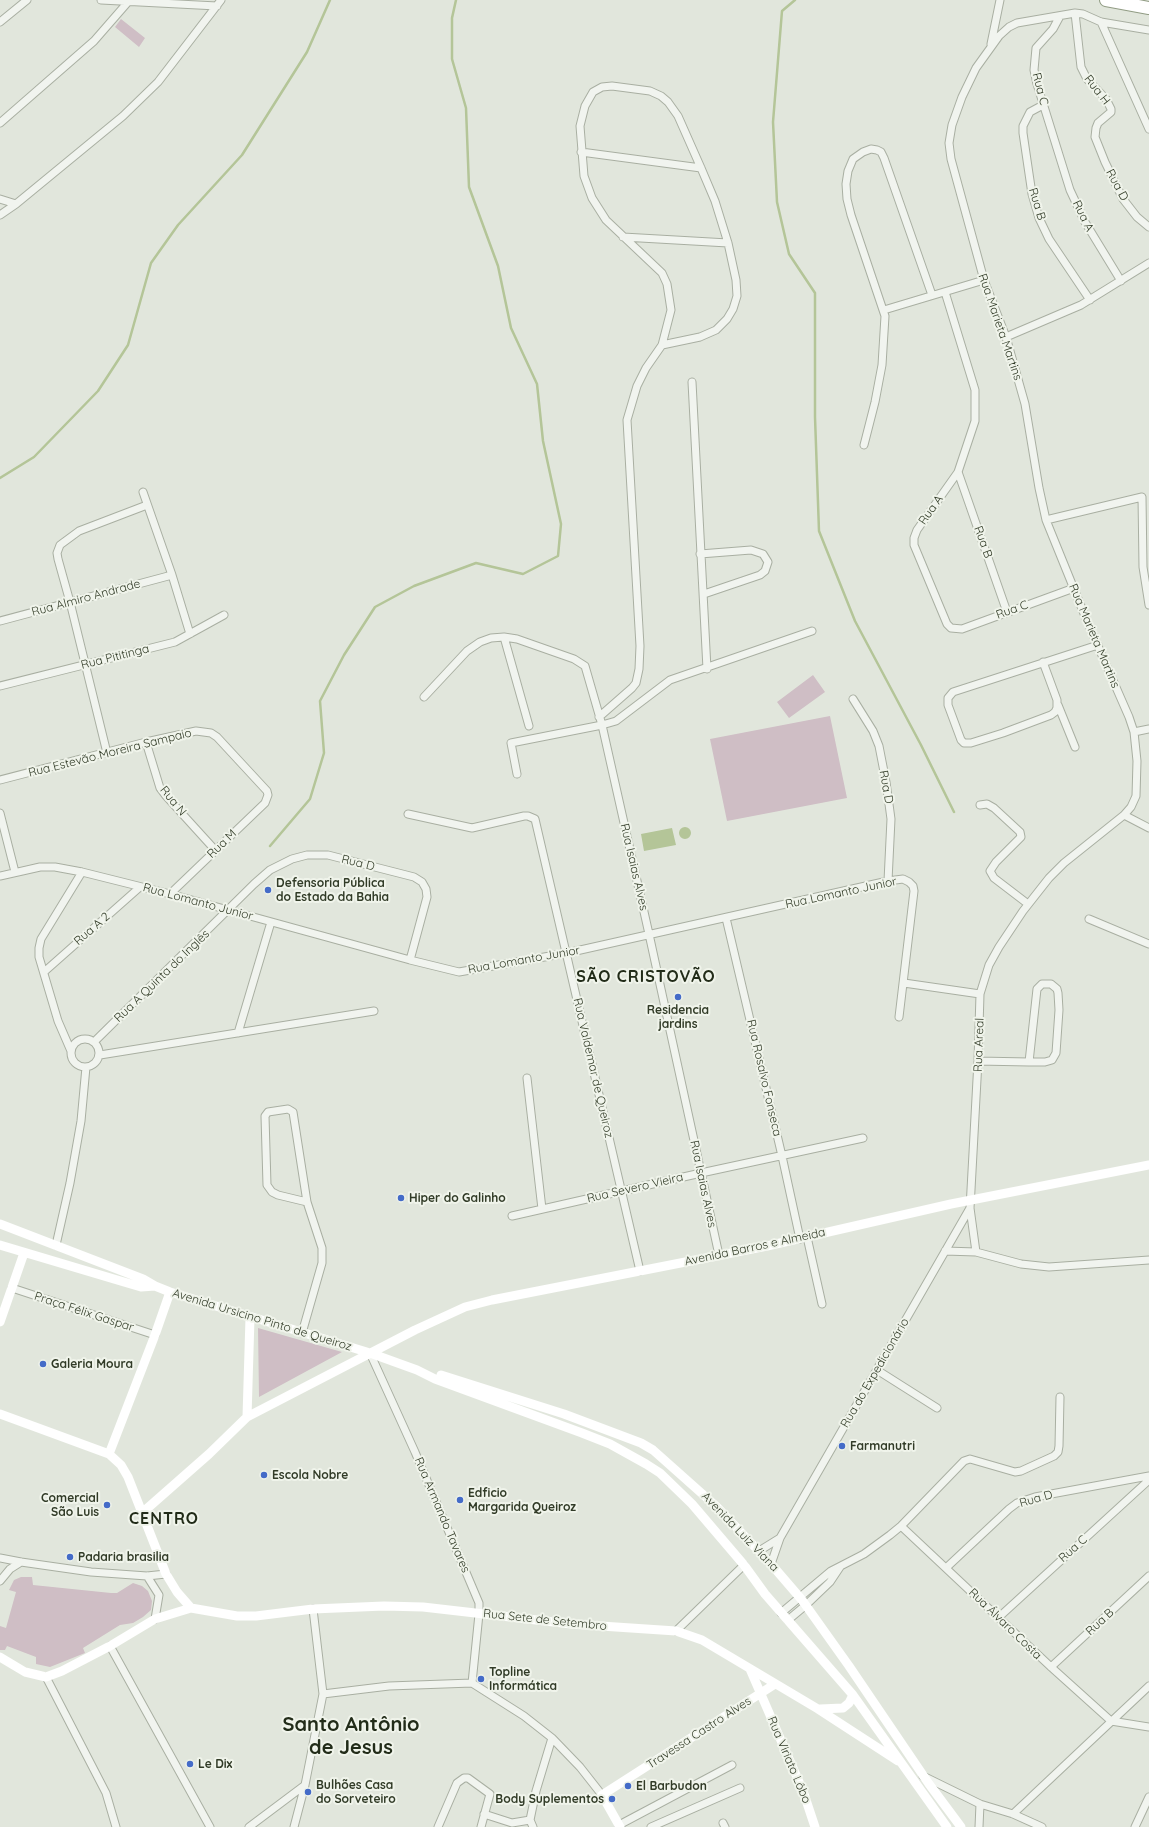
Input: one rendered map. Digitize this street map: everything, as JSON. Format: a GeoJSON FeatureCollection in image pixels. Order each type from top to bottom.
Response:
{"type":"FeatureCollection","features":[{"type":"Feature","properties":{"kind":"highway"},"geometry":{"type":"LineString","coordinates":[[1106,0],[1149,8]]}},
{"type":"Feature","properties":{"kind":"street"},"geometry":{"type":"LineString","coordinates":[[0,22],[27,0]]}},
{"type":"Feature","properties":{"kind":"street"},"geometry":{"type":"LineString","coordinates":[[101,0],[128,2],[219,3]]}},
{"type":"Feature","properties":{"kind":"street"},"geometry":{"type":"LineString","coordinates":[[991,46],[1000,0]]}},
{"type":"Feature","properties":{"kind":"street"},"geometry":{"type":"LineString","coordinates":[[0,123],[94,41],[128,2]]}},
{"type":"Feature","properties":{"kind":"street"},"geometry":{"type":"LineString","coordinates":[[0,215],[16,204],[123,116],[158,82],[219,3]]}},
{"type":"Feature","properties":{"kind":"street","name":"Rua Marieta Martins"},"geometry":{"type":"LineString","coordinates":[[1124,816],[1134,803],[1136,796],[1137,761],[1134,732],[1046,520],[1038,488],[1025,404],[1006,337],[984,280],[951,159],[949,143],[952,125],[962,97],[976,68],[999,36],[1017,24],[1074,13],[1083,14],[1101,22],[1149,30]]}},
{"type":"Feature","properties":{"kind":"street","name":"Rua H"},"geometry":{"type":"LineString","coordinates":[[1074,13],[1081,67],[1087,79],[1106,99],[1111,109],[1111,112],[1098,123],[1095,137]]}},
{"type":"Feature","properties":{"kind":"street","name":"Rua C"},"geometry":{"type":"LineString","coordinates":[[1056,145],[1043,106],[1034,70],[1035,53],[1038,45],[1053,29],[1060,16]]}},
{"type":"Feature","properties":{"kind":"street"},"geometry":{"type":"LineString","coordinates":[[1101,22],[1149,129]]}},
{"type":"Feature","properties":{"kind":"street"},"geometry":{"type":"LineString","coordinates":[[599,718],[632,688],[636,683],[639,669],[640,646],[627,420],[637,386],[646,368],[662,345],[671,310],[667,284],[662,273],[606,220],[592,198],[584,176],[580,126],[585,106],[593,92],[602,87],[612,86],[650,91],[661,96],[668,102],[675,112],[715,201],[728,244],[736,280],[737,296],[733,309],[727,319],[716,330],[700,337],[662,345]]}},
{"type":"Feature","properties":{"kind":"street","name":"Rua B"},"geometry":{"type":"LineString","coordinates":[[1043,106],[1030,112],[1024,126],[1023,133],[1032,194],[1039,218],[1049,239],[1090,300]]}},
{"type":"Feature","properties":{"kind":"street","name":"Rua D"},"geometry":{"type":"LineString","coordinates":[[1095,137],[1123,199],[1137,217],[1149,227]]}},
{"type":"Feature","properties":{"kind":"street","name":"Rua A"},"geometry":{"type":"LineString","coordinates":[[1056,145],[1070,190],[1085,222],[1121,281]]}},
{"type":"Feature","properties":{"kind":"street"},"geometry":{"type":"LineString","coordinates":[[864,445],[875,402],[882,365],[885,324],[884,310],[851,215],[847,199],[846,184],[848,171],[853,159],[863,152],[871,149],[881,152],[884,158],[932,294]]}},
{"type":"Feature","properties":{"kind":"street"},"geometry":{"type":"LineString","coordinates":[[581,152],[701,168]]}},
{"type":"Feature","properties":{"kind":"street"},"geometry":{"type":"LineString","coordinates":[[0,199],[16,204]]}},
{"type":"Feature","properties":{"kind":"street"},"geometry":{"type":"LineString","coordinates":[[623,237],[728,244]]}},
{"type":"Feature","properties":{"kind":"street"},"geometry":{"type":"LineString","coordinates":[[1006,337],[1090,300],[1149,263]]}},
{"type":"Feature","properties":{"kind":"street"},"geometry":{"type":"LineString","coordinates":[[884,310],[932,294],[945,292],[984,280]]}},
{"type":"Feature","properties":{"kind":"street","name":"Rua A"},"geometry":{"type":"LineString","coordinates":[[945,292],[975,390],[975,421],[958,472],[917,530],[914,538],[914,545],[947,624],[951,628]]}},
{"type":"Feature","properties":{"kind":"street"},"geometry":{"type":"LineString","coordinates":[[692,382],[707,668]]}},
{"type":"Feature","properties":{"kind":"street","name":"Rua B"},"geometry":{"type":"LineString","coordinates":[[958,472],[1007,612]]}},
{"type":"Feature","properties":{"kind":"street"},"geometry":{"type":"LineString","coordinates":[[143,492],[172,575],[190,634]]}},
{"type":"Feature","properties":{"kind":"street"},"geometry":{"type":"LineString","coordinates":[[1046,520],[1142,498],[1143,567],[1149,605]]}},
{"type":"Feature","properties":{"kind":"street"},"geometry":{"type":"LineString","coordinates":[[107,752],[58,559],[60,545],[79,531],[148,506]]}},
{"type":"Feature","properties":{"kind":"street"},"geometry":{"type":"LineString","coordinates":[[700,554],[751,550],[763,554],[768,562],[765,571],[760,574],[704,594]]}},
{"type":"Feature","properties":{"kind":"street","name":"Rua Almiro Andrade"},"geometry":{"type":"LineString","coordinates":[[0,621],[172,575]]}},
{"type":"Feature","properties":{"kind":"street","name":"Rua C"},"geometry":{"type":"LineString","coordinates":[[951,628],[962,629],[1074,588]]}},
{"type":"Feature","properties":{"kind":"street","name":"Rua Pititinga"},"geometry":{"type":"LineString","coordinates":[[0,686],[175,642],[224,615]]}},
{"type":"Feature","properties":{"kind":"street"},"geometry":{"type":"LineString","coordinates":[[517,774],[511,743],[616,721],[670,680],[812,631]]}},
{"type":"Feature","properties":{"kind":"street"},"geometry":{"type":"LineString","coordinates":[[504,637],[529,726]]}},
{"type":"Feature","properties":{"kind":"street","name":"Rua Isaias Alves"},"geometry":{"type":"LineString","coordinates":[[424,697],[467,651],[480,642],[491,638],[504,637],[517,639],[581,662],[585,666],[602,725],[719,1255]]}},
{"type":"Feature","properties":{"kind":"street"},"geometry":{"type":"LineString","coordinates":[[1058,705],[1055,712],[1051,715],[1003,733],[967,743],[961,740],[948,705],[948,698],[953,692],[1098,645]]}},
{"type":"Feature","properties":{"kind":"street"},"geometry":{"type":"LineString","coordinates":[[1044,662],[1058,705],[1075,747]]}},
{"type":"Feature","properties":{"kind":"street","name":"Rua D"},"geometry":{"type":"LineString","coordinates":[[853,700],[873,731],[879,746],[886,782],[891,819],[888,881]]}},
{"type":"Feature","properties":{"kind":"street"},"geometry":{"type":"LineString","coordinates":[[1134,732],[1149,729]]}},
{"type":"Feature","properties":{"kind":"street","name":"Rua Estevão Moreira Sampaio"},"geometry":{"type":"LineString","coordinates":[[0,780],[146,742],[196,731],[211,733],[217,737],[267,791]]}},
{"type":"Feature","properties":{"kind":"street","name":"Rua N"},"geometry":{"type":"LineString","coordinates":[[146,742],[160,788],[216,851]]}},
{"type":"Feature","properties":{"kind":"street","name":"Rua M"},"geometry":{"type":"LineString","coordinates":[[170,894],[265,804],[268,795],[267,791]]}},
{"type":"Feature","properties":{"kind":"street"},"geometry":{"type":"LineString","coordinates":[[980,805],[987,804],[994,808],[1020,832],[1021,837],[996,862],[990,872],[994,878],[1028,904]]}},
{"type":"Feature","properties":{"kind":"street"},"geometry":{"type":"LineString","coordinates":[[0,813],[15,872]]}},
{"type":"Feature","properties":{"kind":"street","name":"Rua Valdemar de Queiroz"},"geometry":{"type":"LineString","coordinates":[[408,814],[472,828],[524,816],[528,816],[535,820],[640,1271]]}},
{"type":"Feature","properties":{"kind":"street"},"geometry":{"type":"LineString","coordinates":[[1124,816],[1149,828]]}},
{"type":"Feature","properties":{"kind":"street","name":"Rua Areal"},"geometry":{"type":"LineString","coordinates":[[970,1204],[980,994],[992,957],[1028,904],[1056,870],[1124,816]]}},
{"type":"Feature","properties":{"kind":"street","name":"Rua D"},"geometry":{"type":"LineString","coordinates":[[230,910],[270,870],[292,859],[307,855],[328,855],[414,877],[422,882],[426,889],[427,897],[410,960]]}},
{"type":"Feature","properties":{"kind":"street","name":"Rua Lomanto Junior"},"geometry":{"type":"LineString","coordinates":[[0,876],[40,866],[82,872],[170,894],[410,960],[460,972],[567,953],[888,881],[903,879],[913,886],[914,891],[904,983]]}},
{"type":"Feature","properties":{"kind":"street"},"geometry":{"type":"LineString","coordinates":[[71,1051],[72,1046],[80,1040],[85,1039],[94,1042],[100,1050],[100,1055],[95,1064],[86,1068],[81,1067],[73,1061],[71,1051],[58,1021],[40,957],[39,948],[41,939],[82,872]]}},
{"type":"Feature","properties":{"kind":"street","name":"Rua A 2"},"geometry":{"type":"LineString","coordinates":[[44,972],[140,887]]}},
{"type":"Feature","properties":{"kind":"street","name":"Rua A Quinta do Inglês"},"geometry":{"type":"LineString","coordinates":[[94,1042],[230,910]]}},
{"type":"Feature","properties":{"kind":"street","name":"Rua Rosalvo Fonseca"},"geometry":{"type":"LineString","coordinates":[[726,918],[782,1156],[822,1304]]}},
{"type":"Feature","properties":{"kind":"street"},"geometry":{"type":"LineString","coordinates":[[1089,919],[1149,944]]}},
{"type":"Feature","properties":{"kind":"street"},"geometry":{"type":"LineString","coordinates":[[238,1033],[271,922]]}},
{"type":"Feature","properties":{"kind":"street"},"geometry":{"type":"LineString","coordinates":[[899,1017],[904,983],[980,994]]}},
{"type":"Feature","properties":{"kind":"street"},"geometry":{"type":"LineString","coordinates":[[978,1061],[1029,1062],[1049,1062],[1055,1057],[1059,1023],[1059,1000],[1056,989],[1051,984],[1042,984],[1037,989],[1029,1062]]}},
{"type":"Feature","properties":{"kind":"street"},"geometry":{"type":"LineString","coordinates":[[100,1055],[374,1011]]}},
{"type":"Feature","properties":{"kind":"street"},"geometry":{"type":"LineString","coordinates":[[56,1245],[70,1183],[81,1121],[86,1068]]}},
{"type":"Feature","properties":{"kind":"street"},"geometry":{"type":"LineString","coordinates":[[526,1078],[542,1209]]}},
{"type":"Feature","properties":{"kind":"street"},"geometry":{"type":"LineString","coordinates":[[302,1334],[322,1263],[322,1248],[307,1202],[293,1112],[288,1109],[268,1112],[265,1116],[267,1185],[272,1192],[278,1195],[307,1202]]}},
{"type":"Feature","properties":{"kind":"street","name":"Rua Severo Vieira"},"geometry":{"type":"LineString","coordinates":[[512,1216],[863,1138]]}},
{"type":"Feature","properties":{"kind":"street","name":"Avenida Barros e Almeida"},"geometry":{"type":"LineString","coordinates":[[142,1513],[209,1454],[247,1417],[427,1324],[465,1308],[492,1300],[970,1204],[1149,1165]]}},
{"type":"Feature","properties":{"kind":"street"},"geometry":{"type":"LineString","coordinates":[[970,1204],[976,1252]]}},
{"type":"Feature","properties":{"kind":"street","name":"Rua do Expedicionário"},"geometry":{"type":"LineString","coordinates":[[771,1564],[780,1538],[945,1251],[970,1204]]}},
{"type":"Feature","properties":{"kind":"street","name":"Avenida Ursicino Pinto de Queiroz"},"geometry":{"type":"LineString","coordinates":[[0,1224],[144,1279],[155,1286],[170,1292],[370,1354]]}},
{"type":"Feature","properties":{"kind":"street"},"geometry":{"type":"LineString","coordinates":[[0,1245],[135,1286],[155,1286]]}},
{"type":"Feature","properties":{"kind":"street"},"geometry":{"type":"LineString","coordinates":[[945,1251],[976,1252],[1021,1264],[1049,1267],[1149,1260]]}},
{"type":"Feature","properties":{"kind":"street"},"geometry":{"type":"LineString","coordinates":[[0,1322],[24,1253]]}},
{"type":"Feature","properties":{"kind":"street","name":"Praça Félix Gaspar"},"geometry":{"type":"LineString","coordinates":[[12,1288],[155,1335]]}},
{"type":"Feature","properties":{"kind":"street"},"geometry":{"type":"LineString","coordinates":[[109,1454],[170,1292]]}},
{"type":"Feature","properties":{"kind":"street"},"geometry":{"type":"LineString","coordinates":[[247,1417],[250,1318]]}},
{"type":"Feature","properties":{"kind":"street","name":"Avenida Luiz Viana"},"geometry":{"type":"LineString","coordinates":[[370,1354],[417,1370],[450,1384],[559,1424],[633,1456],[660,1474],[692,1504],[744,1565],[760,1588],[853,1695],[948,1827]]}},
{"type":"Feature","properties":{"kind":"street","name":"Rua Armando Tavares"},"geometry":{"type":"LineString","coordinates":[[370,1354],[415,1452],[479,1603],[472,1683]]}},
{"type":"Feature","properties":{"kind":"street","name":"Avenida Luiz Viana"},"geometry":{"type":"LineString","coordinates":[[417,1370],[441,1375],[564,1414],[641,1443],[653,1450],[694,1486],[759,1551],[803,1601],[923,1776],[961,1827]]}},
{"type":"Feature","properties":{"kind":"street"},"geometry":{"type":"LineString","coordinates":[[877,1370],[937,1408]]}},
{"type":"Feature","properties":{"kind":"street"},"geometry":{"type":"LineString","coordinates":[[781,1612],[803,1601],[833,1579],[840,1567],[864,1554],[901,1526],[964,1461],[970,1459],[976,1460],[1015,1472],[1050,1460],[1058,1452],[1059,1446],[1060,1397]]}},
{"type":"Feature","properties":{"kind":"street"},"geometry":{"type":"LineString","coordinates":[[0,1414],[109,1454],[121,1465],[128,1477],[166,1574],[177,1592],[191,1608]]}},
{"type":"Feature","properties":{"kind":"street"},"geometry":{"type":"LineString","coordinates":[[633,1456],[641,1443]]}},
{"type":"Feature","properties":{"kind":"street","name":"Rua D"},"geometry":{"type":"LineString","coordinates":[[946,1568],[1017,1503],[1035,1497],[1149,1476]]}},
{"type":"Feature","properties":{"kind":"street","name":"Rua C"},"geometry":{"type":"LineString","coordinates":[[998,1618],[1149,1480]]}},
{"type":"Feature","properties":{"kind":"street","name":"Rua Álvaro Costa"},"geometry":{"type":"LineString","coordinates":[[901,1526],[1050,1668],[1110,1721]]}},
{"type":"Feature","properties":{"kind":"street","name":"Rua do Expedicionário"},"geometry":{"type":"LineString","coordinates":[[759,1551],[780,1538]]}},
{"type":"Feature","properties":{"kind":"street"},"geometry":{"type":"LineString","coordinates":[[0,1558],[91,1572],[147,1576],[166,1574]]}},
{"type":"Feature","properties":{"kind":"street"},"geometry":{"type":"LineString","coordinates":[[0,1581],[10,1569],[21,1562]]}},
{"type":"Feature","properties":{"kind":"street"},"geometry":{"type":"LineString","coordinates":[[676,1631],[744,1565]]}},
{"type":"Feature","properties":{"kind":"street"},"geometry":{"type":"LineString","coordinates":[[147,1576],[159,1595],[155,1619]]}},
{"type":"Feature","properties":{"kind":"street","name":"Rua B"},"geometry":{"type":"LineString","coordinates":[[1050,1668],[1149,1576]]}},
{"type":"Feature","properties":{"kind":"street"},"geometry":{"type":"LineString","coordinates":[[788,1620],[803,1601]]}},
{"type":"Feature","properties":{"kind":"street","name":"Rua Sete de Setembro"},"geometry":{"type":"LineString","coordinates":[[46,1677],[62,1671],[110,1646],[155,1619],[191,1608],[237,1616],[256,1616],[313,1609],[384,1606],[423,1607],[571,1624],[676,1631],[702,1640],[818,1709],[901,1763]]}},
{"type":"Feature","properties":{"kind":"street"},"geometry":{"type":"LineString","coordinates":[[293,1826],[305,1785],[323,1694],[313,1609]]}},
{"type":"Feature","properties":{"kind":"street"},"geometry":{"type":"LineString","coordinates":[[110,1646],[210,1827]]}},
{"type":"Feature","properties":{"kind":"street"},"geometry":{"type":"LineString","coordinates":[[0,1657],[25,1672],[46,1677],[106,1793],[116,1827]]}},
{"type":"Feature","properties":{"kind":"street","name":"Rua Viriato Lôbo"},"geometry":{"type":"LineString","coordinates":[[750,1669],[803,1792],[815,1827]]}},
{"type":"Feature","properties":{"kind":"street"},"geometry":{"type":"LineString","coordinates":[[323,1694],[389,1686],[472,1683],[524,1716],[552,1738],[580,1767],[602,1795],[620,1826],[732,1765]]}},
{"type":"Feature","properties":{"kind":"street","name":"Travessa Castro Alves"},"geometry":{"type":"LineString","coordinates":[[602,1795],[775,1684]]}},
{"type":"Feature","properties":{"kind":"street"},"geometry":{"type":"LineString","coordinates":[[1013,1814],[1110,1721],[1149,1686]]}},
{"type":"Feature","properties":{"kind":"street"},"geometry":{"type":"LineString","coordinates":[[818,1709],[834,1710],[843,1708],[853,1695]]}},
{"type":"Feature","properties":{"kind":"street"},"geometry":{"type":"LineString","coordinates":[[1110,1721],[1149,1727]]}},
{"type":"Feature","properties":{"kind":"street"},"geometry":{"type":"LineString","coordinates":[[484,1814],[512,1823],[532,1823],[536,1791],[552,1738]]}},
{"type":"Feature","properties":{"kind":"street"},"geometry":{"type":"LineString","coordinates":[[923,1776],[980,1804],[1013,1814],[1042,1827]]}},
{"type":"Feature","properties":{"kind":"street"},"geometry":{"type":"LineString","coordinates":[[438,1827],[460,1779],[468,1778],[490,1795],[481,1827]]}},
{"type":"Feature","properties":{"kind":"street"},"geometry":{"type":"LineString","coordinates":[[249,1827],[305,1785]]}},
{"type":"Feature","properties":{"kind":"street"},"geometry":{"type":"LineString","coordinates":[[651,1827],[740,1788]]}},
{"type":"Feature","properties":{"kind":"street"},"geometry":{"type":"LineString","coordinates":[[1135,1827],[1149,1797]]}},
{"type":"Feature","properties":{"kind":"street"},"geometry":{"type":"LineString","coordinates":[[979,1827],[980,1804]]}},
{"type":"Feature","properties":{"kind":"shaded area"},"geometry":{"type":"Polygon","coordinates":[[[121,19],[145,38],[139,47],[115,27],[121,19]]]}},
{"type":"Feature","properties":{"kind":"shaded area"},"geometry":{"type":"Polygon","coordinates":[[[813,675],[825,692],[789,718],[777,702],[813,675]]]}},
{"type":"Feature","properties":{"kind":"shaded area"},"geometry":{"type":"Polygon","coordinates":[[[830,716],[847,798],[727,821],[710,739],[830,716]]]}},
{"type":"Feature","properties":{"kind":"shaded area"},"geometry":{"type":"Polygon","coordinates":[[[683,827],[687,827],[691,833],[687,839],[683,839],[679,835],[679,831],[683,827]]]}},
{"type":"Feature","properties":{"kind":"shaded area"},"geometry":{"type":"Polygon","coordinates":[[[672,828],[676,845],[644,851],[641,834],[672,828]]]}},
{"type":"Feature","properties":{"kind":"shaded area"},"geometry":{"type":"Polygon","coordinates":[[[258,1328],[342,1352],[259,1397],[258,1328]]]}},
{"type":"Feature","properties":{"kind":"shaded area"},"geometry":{"type":"Polygon","coordinates":[[[21,1577],[32,1577],[33,1585],[111,1593],[117,1593],[133,1583],[142,1586],[148,1591],[152,1601],[151,1610],[133,1623],[120,1625],[83,1648],[85,1653],[50,1667],[36,1664],[36,1657],[7,1646],[5,1650],[0,1650],[0,1626],[6,1628],[16,1592],[9,1590],[14,1580],[21,1577]]]}},
{"type":"Feature","properties":{"kind":"waterway"},"geometry":{"type":"LineString","coordinates":[[0,478],[34,457],[98,391],[128,345],[151,263],[178,225],[242,155],[307,52],[330,0]]}},
{"type":"Feature","properties":{"kind":"waterway"},"geometry":{"type":"LineString","coordinates":[[270,846],[310,799],[324,753],[320,701],[344,655],[375,607],[414,586],[476,563],[523,574],[558,556],[561,524],[543,441],[537,384],[511,328],[498,266],[469,187],[466,108],[452,59],[452,18],[456,0]]}},
{"type":"Feature","properties":{"kind":"waterway"},"geometry":{"type":"LineString","coordinates":[[795,0],[782,11],[773,122],[777,202],[789,254],[815,293],[815,417],[819,531],[855,621],[921,745],[954,812]]}},
{"type":"Feature","properties":{"kind":"place","name":"Defensoria Pública do Estado da Bahia"},"geometry":{"type":"Point","coordinates":[268,890]}},
{"type":"Feature","properties":{"kind":"place","name":"Residencia jardins"},"geometry":{"type":"Point","coordinates":[678,997]}},
{"type":"Feature","properties":{"kind":"place","name":"Hiper do Galinho"},"geometry":{"type":"Point","coordinates":[401,1198]}},
{"type":"Feature","properties":{"kind":"place","name":"Galeria Moura"},"geometry":{"type":"Point","coordinates":[43,1364]}},
{"type":"Feature","properties":{"kind":"place","name":"Farmanutri"},"geometry":{"type":"Point","coordinates":[842,1446]}},
{"type":"Feature","properties":{"kind":"place","name":"Escola Nobre"},"geometry":{"type":"Point","coordinates":[264,1475]}},
{"type":"Feature","properties":{"kind":"place","name":"Edficio Margarida Queiroz"},"geometry":{"type":"Point","coordinates":[460,1500]}},
{"type":"Feature","properties":{"kind":"place","name":"Comercial São Luis"},"geometry":{"type":"Point","coordinates":[107,1505]}},
{"type":"Feature","properties":{"kind":"place","name":"Padaria brasilia"},"geometry":{"type":"Point","coordinates":[70,1557]}},
{"type":"Feature","properties":{"kind":"place","name":"Topline Informática"},"geometry":{"type":"Point","coordinates":[481,1679]}},
{"type":"Feature","properties":{"kind":"place","name":"Le Dix"},"geometry":{"type":"Point","coordinates":[190,1764]}},
{"type":"Feature","properties":{"kind":"place","name":"El Barbudon"},"geometry":{"type":"Point","coordinates":[628,1786]}},
{"type":"Feature","properties":{"kind":"place","name":"Bulhões Casa do Sorveteiro"},"geometry":{"type":"Point","coordinates":[308,1792]}},
{"type":"Feature","properties":{"kind":"place","name":"Body Suplementos"},"geometry":{"type":"Point","coordinates":[612,1799]}},
{"type":"Feature","properties":{"kind":"district","name":"SÃO CRISTOVÃO"},"geometry":{"type":"Point","coordinates":[646,977]}},
{"type":"Feature","properties":{"kind":"district","name":"CENTRO"},"geometry":{"type":"Point","coordinates":[164,1519]}},
{"type":"Feature","properties":{"kind":"district","name":"Santo Antônio de Jesus"},"geometry":{"type":"Point","coordinates":[351,1736]}}]}
